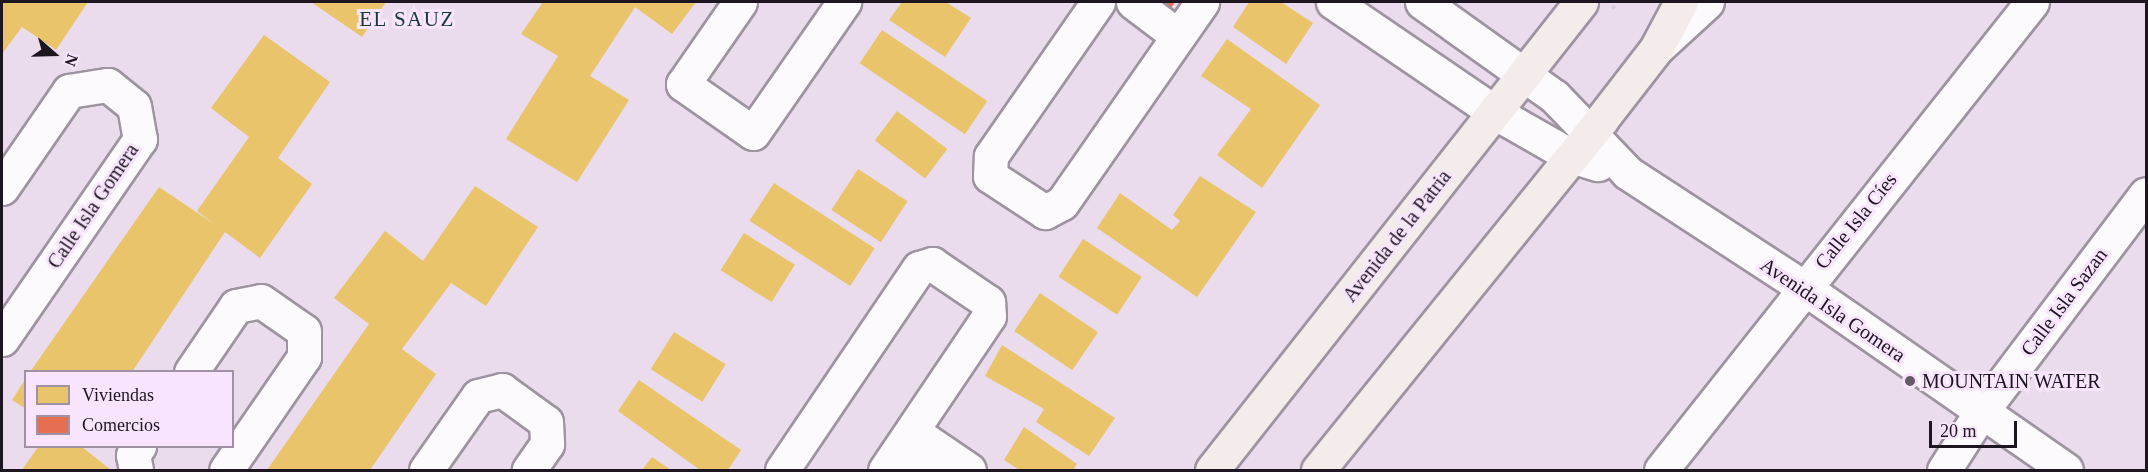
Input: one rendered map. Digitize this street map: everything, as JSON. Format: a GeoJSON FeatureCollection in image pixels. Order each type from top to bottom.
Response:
{"type":"FeatureCollection","features":[{"type":"Feature","properties":{"kind":"main road","name":"Avenida de la Patria"},"geometry":{"type":"LineString","coordinates":[[1212,471],[1581,2]]}},
{"type":"Feature","properties":{"kind":"main road"},"geometry":{"type":"LineString","coordinates":[[1318,471],[1656,49],[1681,2]]}},
{"type":"Feature","properties":{"kind":"street"},"geometry":{"type":"LineString","coordinates":[[740,2],[683,84],[753,133],[844,2]]}},
{"type":"Feature","properties":{"kind":"street"},"geometry":{"type":"LineString","coordinates":[[1098,2],[991,156],[990,176],[1045,212],[1062,203],[1202,2]]}},
{"type":"Feature","properties":{"kind":"street"},"geometry":{"type":"LineString","coordinates":[[1133,2],[1178,36]]}},
{"type":"Feature","properties":{"kind":"street","name":"Avenida Isla Gomera"},"geometry":{"type":"LineString","coordinates":[[1333,2],[1494,112],[1581,144],[1628,173],[1803,287],[2066,471]]}},
{"type":"Feature","properties":{"kind":"street","name":"Avenida Isla Gomera"},"geometry":{"type":"LineString","coordinates":[[1422,2],[1526,73],[1581,144]]}},
{"type":"Feature","properties":{"kind":"street"},"geometry":{"type":"LineString","coordinates":[[1656,49],[1707,2]]}},
{"type":"Feature","properties":{"kind":"street","name":"Calle Isla Cíes"},"geometry":{"type":"LineString","coordinates":[[1661,471],[1803,287],[2032,2]]}},
{"type":"Feature","properties":{"kind":"street","name":"Calle Isla Gomera"},"geometry":{"type":"LineString","coordinates":[[2,188],[69,91],[108,85],[134,106],[140,140],[2,339]]}},
{"type":"Feature","properties":{"kind":"street","name":"Calle Isla Sazan"},"geometry":{"type":"LineString","coordinates":[[1944,471],[1981,412],[2146,194]]}},
{"type":"Feature","properties":{"kind":"street"},"geometry":{"type":"LineString","coordinates":[[782,471],[919,268],[932,264],[988,302],[989,316],[904,456],[969,471]]}},
{"type":"Feature","properties":{"kind":"street"},"geometry":{"type":"LineString","coordinates":[[192,370],[236,306],[261,301],[304,331],[304,357],[226,471]]}},
{"type":"Feature","properties":{"kind":"street"},"geometry":{"type":"LineString","coordinates":[[426,471],[478,396],[502,390],[546,422],[547,444],[529,471]]}},
{"type":"Feature","properties":{"kind":"street"},"geometry":{"type":"LineString","coordinates":[[136,471],[133,454],[138,448]]}},
{"type":"Feature","properties":{"kind":"building: Viviendas"},"geometry":{"type":"Polygon","coordinates":[[[2,2],[88,2],[56,50],[22,27],[2,54],[2,2]]]}},
{"type":"Feature","properties":{"kind":"building: Viviendas"},"geometry":{"type":"Polygon","coordinates":[[[311,2],[386,2],[362,37],[311,2]]]}},
{"type":"Feature","properties":{"kind":"building: Viviendas"},"geometry":{"type":"Polygon","coordinates":[[[543,2],[696,2],[672,34],[635,7],[590,76],[629,100],[577,182],[506,139],[558,56],[521,34],[543,2]]]}},
{"type":"Feature","properties":{"kind":"building: Viviendas"},"geometry":{"type":"Polygon","coordinates":[[[902,2],[946,2],[971,18],[945,57],[889,20],[902,2]]]}},
{"type":"Feature","properties":{"kind":"building: Viviendas"},"geometry":{"type":"Polygon","coordinates":[[[1249,2],[1281,2],[1313,23],[1286,64],[1233,27],[1249,2]]]}},
{"type":"Feature","properties":{"kind":"building: Viviendas"},"geometry":{"type":"Polygon","coordinates":[[[882,30],[987,101],[965,134],[860,63],[882,30]]]}},
{"type":"Feature","properties":{"kind":"building: Viviendas"},"geometry":{"type":"Polygon","coordinates":[[[264,35],[330,82],[278,158],[312,184],[260,258],[225,232],[133,370],[31,370],[159,187],[214,224],[197,211],[249,137],[211,108],[264,35]]]}},
{"type":"Feature","properties":{"kind":"building: Viviendas"},"geometry":{"type":"Polygon","coordinates":[[[1227,39],[1320,105],[1262,188],[1217,155],[1251,109],[1201,76],[1227,39]]]}},
{"type":"Feature","properties":{"kind":"building: Viviendas"},"geometry":{"type":"Polygon","coordinates":[[[897,111],[947,149],[925,178],[875,141],[897,111]]]}},
{"type":"Feature","properties":{"kind":"building: Viviendas"},"geometry":{"type":"Polygon","coordinates":[[[858,169],[907,201],[881,242],[831,210],[858,169]]]}},
{"type":"Feature","properties":{"kind":"building: Viviendas"},"geometry":{"type":"Polygon","coordinates":[[[1200,176],[1256,212],[1197,297],[1097,228],[1120,193],[1172,230],[1180,221],[1173,215],[1200,176]]]}},
{"type":"Feature","properties":{"kind":"building: Viviendas"},"geometry":{"type":"Polygon","coordinates":[[[774,183],[875,248],[850,286],[749,221],[774,183]]]}},
{"type":"Feature","properties":{"kind":"building: Viviendas"},"geometry":{"type":"Polygon","coordinates":[[[475,186],[538,227],[486,306],[451,283],[402,349],[436,374],[370,470],[267,470],[369,324],[334,298],[385,231],[423,261],[475,186]]]}},
{"type":"Feature","properties":{"kind":"building: Viviendas"},"geometry":{"type":"Polygon","coordinates":[[[744,233],[795,265],[772,302],[721,270],[744,233]]]}},
{"type":"Feature","properties":{"kind":"building: Viviendas"},"geometry":{"type":"Polygon","coordinates":[[[1083,239],[1142,277],[1117,315],[1058,277],[1083,239]]]}},
{"type":"Feature","properties":{"kind":"building: Viviendas"},"geometry":{"type":"Polygon","coordinates":[[[1040,293],[1098,332],[1072,370],[1014,331],[1040,293]]]}},
{"type":"Feature","properties":{"kind":"building: Viviendas"},"geometry":{"type":"Polygon","coordinates":[[[674,332],[726,364],[702,402],[651,369],[674,332]]]}},
{"type":"Feature","properties":{"kind":"building: Viviendas"},"geometry":{"type":"Polygon","coordinates":[[[1002,345],[1115,418],[1089,456],[1036,422],[1044,409],[985,376],[1002,345]]]}},
{"type":"Feature","properties":{"kind":"building: Viviendas"},"geometry":{"type":"Polygon","coordinates":[[[639,380],[741,450],[728,470],[700,470],[618,411],[639,380]]]}},
{"type":"Feature","properties":{"kind":"building: Viviendas"},"geometry":{"type":"Polygon","coordinates":[[[24,381],[24,408],[12,400],[24,381]]]}},
{"type":"Feature","properties":{"kind":"building: Viviendas"},"geometry":{"type":"Polygon","coordinates":[[[1024,427],[1077,464],[1073,470],[1019,470],[1004,460],[1024,427]]]}},
{"type":"Feature","properties":{"kind":"building: Viviendas"},"geometry":{"type":"Polygon","coordinates":[[[37,448],[83,448],[111,470],[22,470],[37,448]]]}},
{"type":"Feature","properties":{"kind":"building: Viviendas"},"geometry":{"type":"Polygon","coordinates":[[[652,457],[671,470],[642,470],[652,457]]]}},
{"type":"Feature","properties":{"kind":"building: Comercios"},"geometry":{"type":"Polygon","coordinates":[[[1161,2],[1175,2],[1171,8],[1161,2]]]}},
{"type":"Feature","properties":{"kind":"place","name":"MOUNTAIN WATER"},"geometry":{"type":"Point","coordinates":[1910,381]}},
{"type":"Feature","properties":{"kind":"district","name":"EL SAUZ"},"geometry":{"type":"Point","coordinates":[407,19]}}]}
